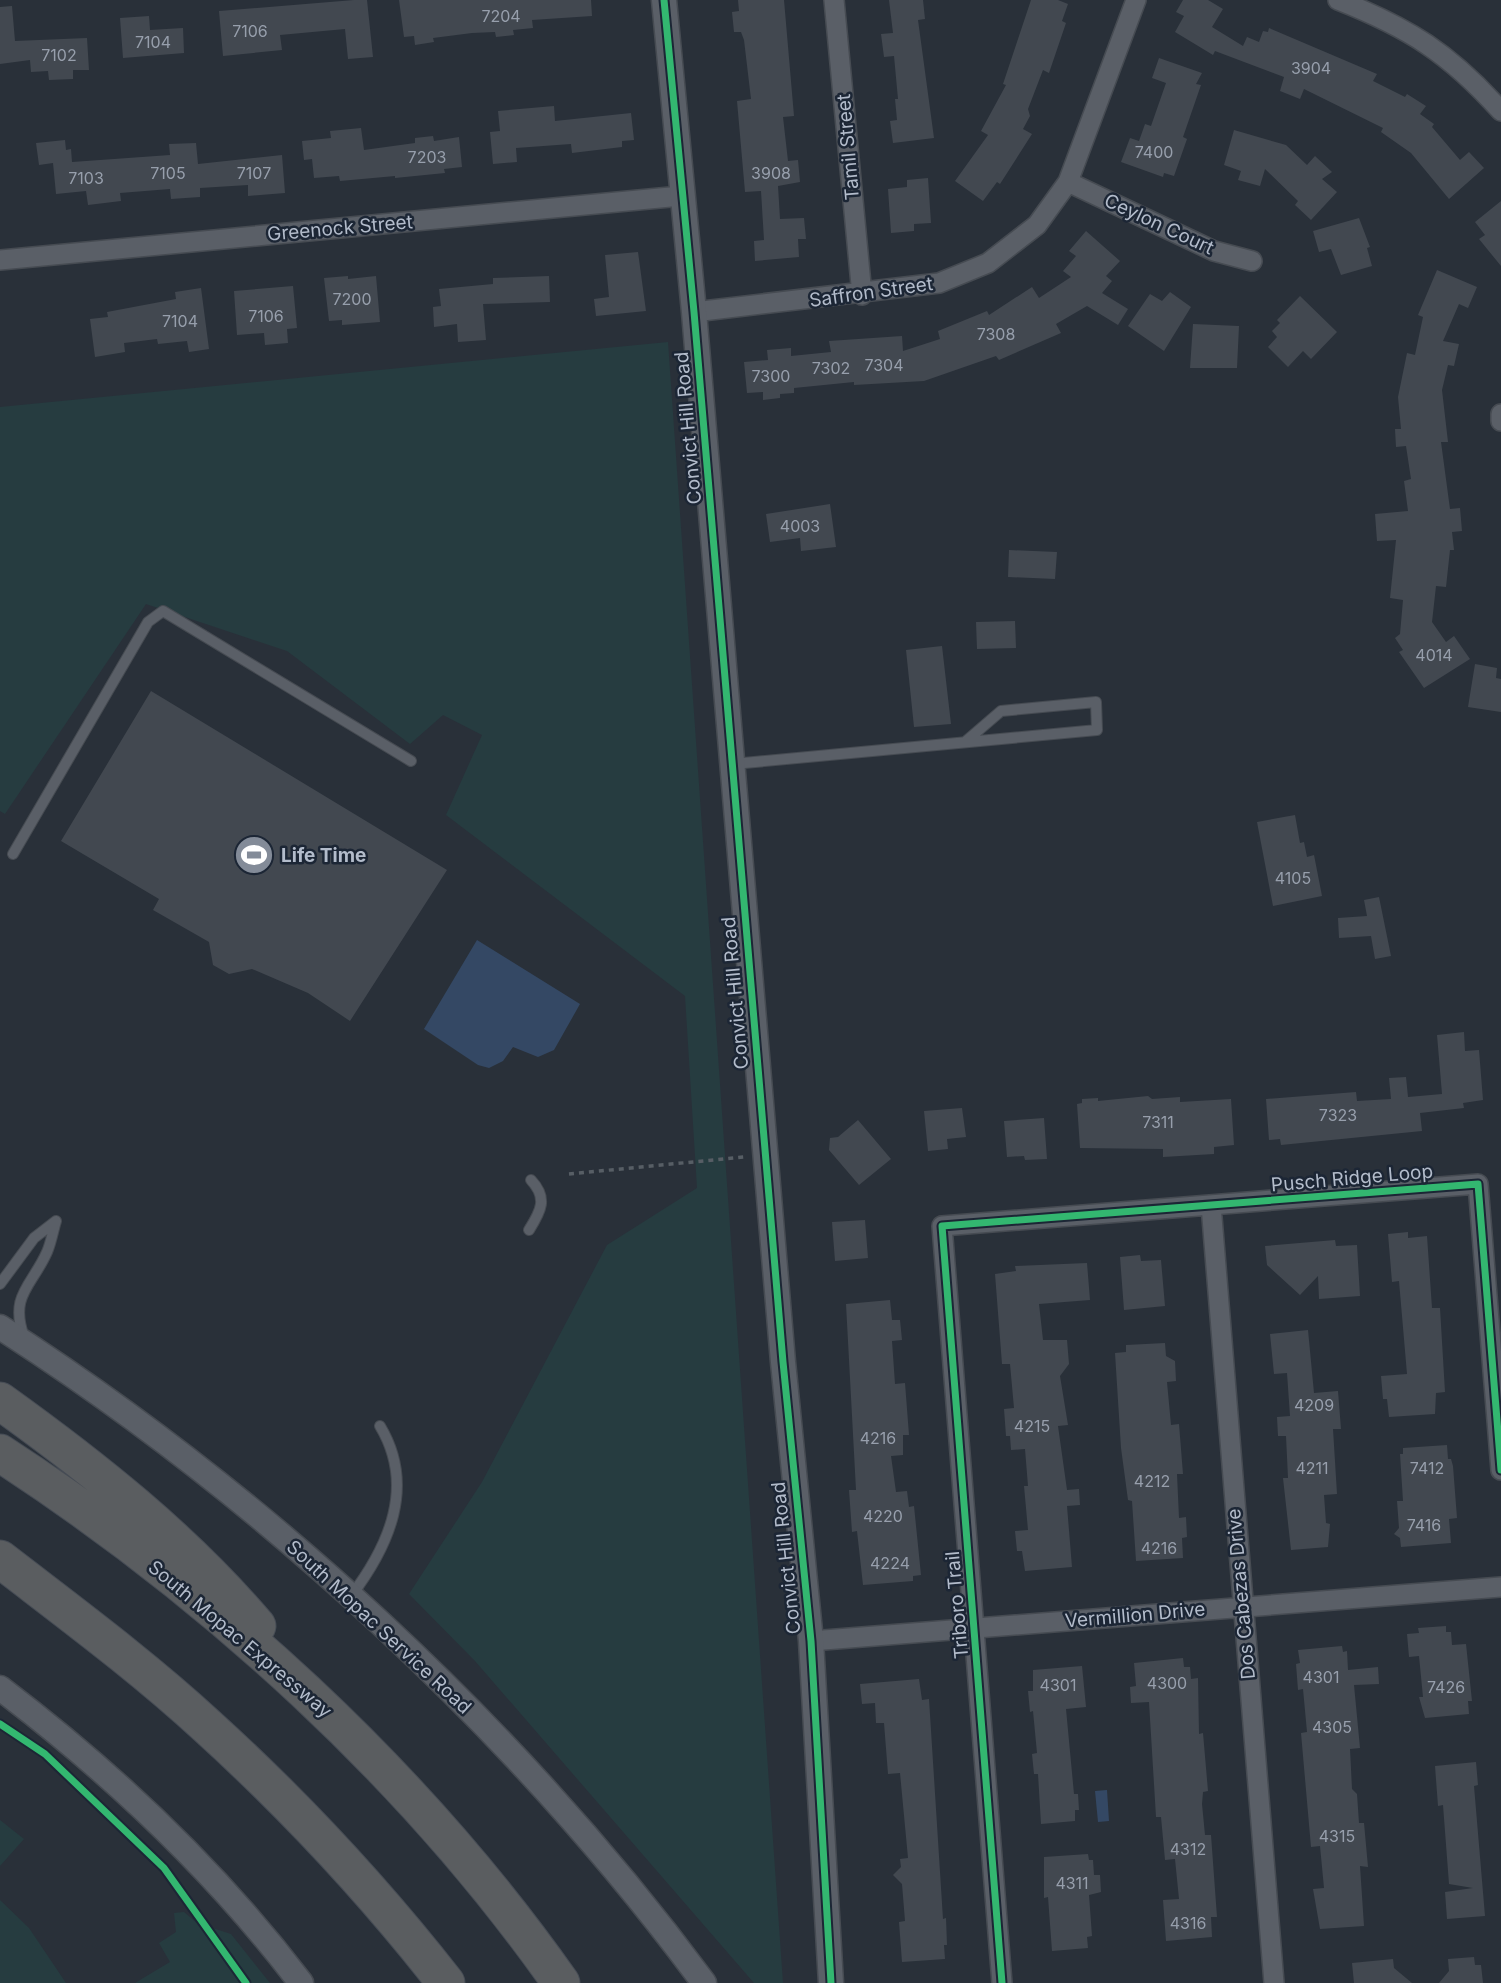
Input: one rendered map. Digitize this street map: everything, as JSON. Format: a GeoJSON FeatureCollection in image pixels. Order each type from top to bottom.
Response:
{"type":"FeatureCollection","features":[{"type":"Feature","properties":{"kind":"highway"},"geometry":{"type":"LineString","coordinates":[[0,1401],[144,1512],[230,1594],[320,1702]]}},
{"type":"Feature","properties":{"kind":"highway","name":"South Mopac Expressway"},"geometry":{"type":"LineString","coordinates":[[0,1452],[170,1577],[320,1702],[426,1816],[561,1983]]}},
{"type":"Feature","properties":{"kind":"highway"},"geometry":{"type":"LineString","coordinates":[[0,1559],[120,1652],[226,1743],[295,1810],[357,1876],[446,1983]]}},
{"type":"Feature","properties":{"kind":"street","name":"Convict Hill Road"},"geometry":{"type":"LineString","coordinates":[[664,0],[694,312],[780,1334],[811,1641],[831,1983]]}},
{"type":"Feature","properties":{"kind":"street","name":"Tamil Street"},"geometry":{"type":"LineString","coordinates":[[834,0],[862,295]]}},
{"type":"Feature","properties":{"kind":"street","name":"Saffron Street"},"geometry":{"type":"LineString","coordinates":[[694,312],[862,295],[939,284],[988,263],[1037,225],[1068,181],[1136,0]]}},
{"type":"Feature","properties":{"kind":"street"},"geometry":{"type":"LineString","coordinates":[[1338,0],[1415,34],[1446,56],[1501,111]]}},
{"type":"Feature","properties":{"kind":"street","name":"Ceylon Court"},"geometry":{"type":"LineString","coordinates":[[1068,181],[1214,251],[1252,261]]}},
{"type":"Feature","properties":{"kind":"street","name":"Greenock Street"},"geometry":{"type":"LineString","coordinates":[[0,260],[681,196]]}},
{"type":"Feature","properties":{"kind":"street"},"geometry":{"type":"LineString","coordinates":[[1501,414],[1501,421]]}},
{"type":"Feature","properties":{"kind":"street","name":"Pusch Ridge Loop"},"geometry":{"type":"LineString","coordinates":[[942,1226],[1478,1184],[1501,1470]]}},
{"type":"Feature","properties":{"kind":"street","name":"Dos Cabezas Drive"},"geometry":{"type":"LineString","coordinates":[[1211,1205],[1274,1983]]}},
{"type":"Feature","properties":{"kind":"street","name":"Triboro Trail"},"geometry":{"type":"LineString","coordinates":[[942,1226],[1002,1983]]}},
{"type":"Feature","properties":{"kind":"street","name":"South Mopac Service Road"},"geometry":{"type":"LineString","coordinates":[[0,1328],[109,1401],[258,1517],[350,1596],[481,1722],[539,1784],[704,1983]]}},
{"type":"Feature","properties":{"kind":"street","name":"Vermillion Drive"},"geometry":{"type":"LineString","coordinates":[[811,1641],[1501,1587]]}},
{"type":"Feature","properties":{"kind":"street"},"geometry":{"type":"LineString","coordinates":[[0,1688],[98,1767],[168,1831],[302,1983]]}},
{"type":"Feature","properties":{"kind":"lane"},"geometry":{"type":"LineString","coordinates":[[13,854],[148,622],[163,611],[411,761]]}},
{"type":"Feature","properties":{"kind":"lane"},"geometry":{"type":"LineString","coordinates":[[733,764],[1097,730],[1096,702],[1001,711],[965,742]]}},
{"type":"Feature","properties":{"kind":"lane"},"geometry":{"type":"LineString","coordinates":[[530,1230],[542,1203],[542,1194],[531,1180]]}},
{"type":"Feature","properties":{"kind":"lane"},"geometry":{"type":"LineString","coordinates":[[0,1284],[34,1238],[56,1221],[47,1252],[19,1302],[19,1324],[26,1344]]}},
{"type":"Feature","properties":{"kind":"lane"},"geometry":{"type":"LineString","coordinates":[[350,1596],[373,1564],[391,1528],[396,1492],[395,1473],[386,1436],[380,1426]]}},
{"type":"Feature","properties":{"kind":"path"},"geometry":{"type":"LineString","coordinates":[[569,1174],[746,1157]]}},
{"type":"Feature","properties":{"kind":"green space"},"geometry":{"type":"Polygon","coordinates":[[[668,342],[783,1983],[754,1983],[475,1661],[409,1594],[482,1482],[607,1245],[697,1188],[685,996],[446,815],[482,735],[443,715],[410,744],[287,651],[146,604],[5,814],[0,811],[0,407],[668,342]]]}},
{"type":"Feature","properties":{"kind":"green space"},"geometry":{"type":"Polygon","coordinates":[[[0,1820],[24,1839],[0,1866],[0,1820]]]}},
{"type":"Feature","properties":{"kind":"green space"},"geometry":{"type":"Polygon","coordinates":[[[0,1900],[29,1928],[66,1983],[0,1983],[0,1900]]]}},
{"type":"Feature","properties":{"kind":"green space"},"geometry":{"type":"Polygon","coordinates":[[[184,1912],[197,1923],[231,1934],[270,1983],[135,1983],[170,1962],[159,1943],[176,1932],[174,1913],[184,1912]]]}},
{"type":"Feature","properties":{"kind":"water"},"geometry":{"type":"Polygon","coordinates":[[[477,940],[580,1004],[554,1050],[538,1057],[513,1047],[503,1061],[489,1068],[478,1065],[424,1029],[477,940]]]}},
{"type":"Feature","properties":{"kind":"water"},"geometry":{"type":"Polygon","coordinates":[[[1107,1790],[1109,1821],[1098,1822],[1095,1791],[1107,1790]]]}},
{"type":"Feature","properties":{"kind":"building"},"geometry":{"type":"Polygon","coordinates":[[[367,0],[373,57],[348,59],[345,29],[280,35],[282,50],[223,56],[219,11],[367,0]]]}},
{"type":"Feature","properties":{"kind":"building"},"geometry":{"type":"Polygon","coordinates":[[[399,0],[591,0],[592,16],[532,20],[533,28],[513,30],[514,35],[496,37],[495,32],[472,33],[433,38],[434,42],[415,45],[414,36],[404,37],[399,0]]]}},
{"type":"Feature","properties":{"kind":"building"},"geometry":{"type":"Polygon","coordinates":[[[738,0],[784,0],[794,116],[783,117],[788,161],[798,160],[800,182],[778,186],[780,219],[804,218],[806,239],[798,239],[799,257],[755,261],[754,241],[764,240],[761,191],[745,192],[737,101],[751,99],[744,40],[741,32],[734,32],[732,12],[739,11],[738,0]]]}},
{"type":"Feature","properties":{"kind":"building"},"geometry":{"type":"Polygon","coordinates":[[[889,0],[923,0],[925,19],[918,20],[934,138],[893,143],[890,121],[897,120],[895,99],[898,99],[894,56],[884,57],[881,34],[893,33],[889,0]]]}},
{"type":"Feature","properties":{"kind":"building"},"geometry":{"type":"Polygon","coordinates":[[[1031,0],[1058,0],[1068,4],[1062,21],[1066,23],[1049,73],[1043,70],[1028,109],[1030,116],[1023,129],[1032,134],[1000,184],[997,182],[983,201],[955,181],[988,135],[981,131],[1006,85],[1003,84],[1031,0]]]}},
{"type":"Feature","properties":{"kind":"building"},"geometry":{"type":"Polygon","coordinates":[[[1183,0],[1208,0],[1223,9],[1212,27],[1243,46],[1247,37],[1259,42],[1263,31],[1268,32],[1269,28],[1377,74],[1373,81],[1405,97],[1407,94],[1426,106],[1420,114],[1434,124],[1432,127],[1460,160],[1469,152],[1484,168],[1449,199],[1411,153],[1381,132],[1383,128],[1304,89],[1300,99],[1280,91],[1284,77],[1215,51],[1213,55],[1175,32],[1184,16],[1176,12],[1183,0]]]}},
{"type":"Feature","properties":{"kind":"building"},"geometry":{"type":"Polygon","coordinates":[[[12,6],[15,41],[87,38],[89,70],[73,70],[73,79],[49,80],[48,71],[31,72],[30,60],[0,64],[0,7],[12,6]]]}},
{"type":"Feature","properties":{"kind":"building"},"geometry":{"type":"Polygon","coordinates":[[[149,16],[150,30],[183,28],[184,53],[123,58],[120,18],[149,16]]]}},
{"type":"Feature","properties":{"kind":"building"},"geometry":{"type":"Polygon","coordinates":[[[1159,58],[1202,73],[1196,84],[1201,85],[1183,137],[1187,139],[1174,176],[1164,173],[1163,177],[1121,162],[1130,138],[1139,141],[1145,124],[1151,126],[1166,83],[1152,78],[1159,58]]]}},
{"type":"Feature","properties":{"kind":"building"},"geometry":{"type":"Polygon","coordinates":[[[554,106],[555,121],[631,113],[634,140],[622,141],[622,147],[572,153],[571,144],[516,148],[517,162],[493,164],[490,132],[500,131],[498,111],[554,106]]]}},
{"type":"Feature","properties":{"kind":"building"},"geometry":{"type":"Polygon","coordinates":[[[361,128],[364,150],[415,143],[415,138],[433,136],[434,141],[459,137],[462,167],[444,169],[445,173],[395,178],[340,181],[339,176],[314,178],[312,159],[304,160],[302,141],[331,138],[330,131],[361,128]]]}},
{"type":"Feature","properties":{"kind":"building"},"geometry":{"type":"Polygon","coordinates":[[[1234,130],[1286,145],[1307,165],[1315,156],[1332,172],[1322,179],[1337,192],[1311,220],[1295,205],[1298,201],[1265,169],[1260,186],[1238,180],[1241,171],[1224,165],[1234,130]]]}},
{"type":"Feature","properties":{"kind":"building"},"geometry":{"type":"Polygon","coordinates":[[[65,140],[66,150],[71,149],[72,162],[170,155],[169,144],[196,143],[198,164],[282,155],[285,193],[248,196],[248,185],[200,188],[200,197],[171,199],[170,189],[120,193],[121,201],[88,205],[86,191],[56,194],[53,163],[39,165],[36,143],[65,140]]]}},
{"type":"Feature","properties":{"kind":"building"},"geometry":{"type":"Polygon","coordinates":[[[928,178],[931,223],[914,224],[914,231],[891,233],[888,189],[907,187],[907,180],[928,178]]]}},
{"type":"Feature","properties":{"kind":"building"},"geometry":{"type":"Polygon","coordinates":[[[1501,201],[1501,266],[1479,239],[1485,235],[1475,222],[1501,201]]]}},
{"type":"Feature","properties":{"kind":"building"},"geometry":{"type":"Polygon","coordinates":[[[1359,218],[1370,247],[1367,248],[1372,266],[1341,275],[1331,249],[1319,252],[1313,231],[1359,218]]]}},
{"type":"Feature","properties":{"kind":"building"},"geometry":{"type":"Polygon","coordinates":[[[1086,231],[1120,261],[1106,276],[1112,281],[1102,293],[1128,309],[1118,325],[1087,306],[1056,324],[1061,333],[999,360],[996,356],[924,381],[854,385],[854,382],[794,388],[794,393],[780,394],[780,398],[763,400],[763,392],[747,393],[744,362],[768,360],[767,350],[791,348],[791,356],[831,352],[829,341],[902,336],[903,351],[940,339],[938,331],[987,311],[989,315],[1032,287],[1039,298],[1071,277],[1063,271],[1076,256],[1069,251],[1086,231]]]}},
{"type":"Feature","properties":{"kind":"building"},"geometry":{"type":"Polygon","coordinates":[[[638,252],[646,311],[596,316],[594,299],[609,297],[605,255],[638,252]]]}},
{"type":"Feature","properties":{"kind":"building"},"geometry":{"type":"Polygon","coordinates":[[[1437,270],[1477,287],[1468,308],[1459,304],[1443,341],[1459,344],[1454,366],[1448,365],[1442,390],[1448,442],[1441,442],[1450,509],[1460,508],[1462,531],[1452,532],[1454,550],[1450,550],[1446,587],[1436,586],[1432,622],[1446,642],[1454,636],[1470,659],[1424,688],[1399,652],[1403,650],[1395,638],[1400,634],[1403,600],[1390,598],[1396,540],[1377,541],[1375,514],[1408,511],[1404,481],[1411,479],[1406,446],[1396,447],[1395,429],[1401,429],[1398,397],[1407,353],[1415,355],[1423,317],[1418,315],[1437,270]]]}},
{"type":"Feature","properties":{"kind":"building"},"geometry":{"type":"Polygon","coordinates":[[[348,276],[348,279],[376,276],[380,322],[342,325],[342,320],[329,321],[324,278],[348,276]]]}},
{"type":"Feature","properties":{"kind":"building"},"geometry":{"type":"Polygon","coordinates":[[[549,276],[550,302],[483,304],[486,340],[458,342],[457,324],[434,327],[433,307],[441,306],[439,289],[493,284],[493,278],[549,276]]]}},
{"type":"Feature","properties":{"kind":"building"},"geometry":{"type":"Polygon","coordinates":[[[293,286],[297,328],[287,329],[288,343],[265,345],[264,333],[237,335],[234,291],[293,286]]]}},
{"type":"Feature","properties":{"kind":"building"},"geometry":{"type":"Polygon","coordinates":[[[201,288],[209,349],[189,352],[187,341],[158,344],[157,339],[124,343],[125,352],[95,357],[90,319],[108,317],[107,312],[176,299],[175,292],[201,288]]]}},
{"type":"Feature","properties":{"kind":"building"},"geometry":{"type":"Polygon","coordinates":[[[1170,292],[1191,307],[1164,351],[1128,326],[1150,294],[1162,301],[1170,292]]]}},
{"type":"Feature","properties":{"kind":"building"},"geometry":{"type":"Polygon","coordinates":[[[1300,296],[1337,332],[1311,359],[1303,351],[1288,367],[1268,347],[1277,337],[1272,331],[1280,323],[1277,320],[1300,296]]]}},
{"type":"Feature","properties":{"kind":"building"},"geometry":{"type":"Polygon","coordinates":[[[1193,324],[1239,326],[1237,368],[1190,368],[1193,324]]]}},
{"type":"Feature","properties":{"kind":"building"},"geometry":{"type":"Polygon","coordinates":[[[830,504],[836,547],[801,551],[800,538],[770,542],[766,514],[830,504]]]}},
{"type":"Feature","properties":{"kind":"building"},"geometry":{"type":"Polygon","coordinates":[[[1009,550],[1057,552],[1055,579],[1008,577],[1009,550]]]}},
{"type":"Feature","properties":{"kind":"building"},"geometry":{"type":"Polygon","coordinates":[[[1015,621],[1016,648],[977,649],[976,622],[1015,621]]]}},
{"type":"Feature","properties":{"kind":"building"},"geometry":{"type":"Polygon","coordinates":[[[942,646],[951,724],[914,727],[906,650],[942,646]]]}},
{"type":"Feature","properties":{"kind":"building"},"geometry":{"type":"Polygon","coordinates":[[[1475,664],[1497,668],[1496,678],[1501,679],[1501,712],[1468,707],[1475,664]]]}},
{"type":"Feature","properties":{"kind":"building","name":"Life Time"},"geometry":{"type":"Polygon","coordinates":[[[151,691],[447,870],[350,1021],[308,993],[252,969],[229,974],[213,965],[209,942],[153,910],[159,899],[61,841],[151,691]]]}},
{"type":"Feature","properties":{"kind":"building"},"geometry":{"type":"Polygon","coordinates":[[[1295,815],[1300,843],[1304,842],[1307,857],[1314,855],[1322,896],[1273,906],[1257,822],[1295,815]]]}},
{"type":"Feature","properties":{"kind":"building"},"geometry":{"type":"Polygon","coordinates":[[[1379,897],[1391,956],[1375,959],[1371,936],[1339,938],[1338,918],[1367,916],[1364,900],[1379,897]]]}},
{"type":"Feature","properties":{"kind":"building"},"geometry":{"type":"Polygon","coordinates":[[[1464,1032],[1465,1051],[1479,1050],[1483,1100],[1463,1103],[1464,1108],[1420,1113],[1422,1131],[1281,1145],[1280,1139],[1269,1140],[1266,1099],[1356,1092],[1357,1101],[1391,1099],[1389,1078],[1406,1077],[1408,1097],[1442,1094],[1437,1035],[1464,1032]]]}},
{"type":"Feature","properties":{"kind":"building"},"geometry":{"type":"Polygon","coordinates":[[[1148,1096],[1152,1099],[1180,1097],[1180,1102],[1231,1099],[1234,1145],[1214,1147],[1214,1154],[1163,1157],[1163,1149],[1080,1148],[1077,1104],[1082,1103],[1082,1099],[1098,1098],[1098,1101],[1148,1096]]]}},
{"type":"Feature","properties":{"kind":"building"},"geometry":{"type":"Polygon","coordinates":[[[962,1108],[966,1137],[947,1139],[948,1149],[928,1151],[924,1111],[962,1108]]]}},
{"type":"Feature","properties":{"kind":"building"},"geometry":{"type":"Polygon","coordinates":[[[1044,1118],[1047,1159],[1007,1157],[1004,1121],[1044,1118]]]}},
{"type":"Feature","properties":{"kind":"building"},"geometry":{"type":"Polygon","coordinates":[[[858,1120],[891,1159],[859,1185],[829,1150],[830,1138],[838,1137],[858,1120]]]}},
{"type":"Feature","properties":{"kind":"building"},"geometry":{"type":"Polygon","coordinates":[[[865,1220],[868,1258],[835,1261],[832,1222],[865,1220]]]}},
{"type":"Feature","properties":{"kind":"building"},"geometry":{"type":"Polygon","coordinates":[[[1408,1232],[1408,1238],[1427,1236],[1432,1308],[1440,1308],[1445,1392],[1436,1393],[1435,1414],[1389,1417],[1387,1399],[1383,1399],[1381,1376],[1407,1374],[1399,1281],[1392,1282],[1388,1234],[1408,1232]]]}},
{"type":"Feature","properties":{"kind":"building"},"geometry":{"type":"Polygon","coordinates":[[[1335,1240],[1336,1246],[1357,1245],[1360,1296],[1319,1299],[1318,1276],[1300,1295],[1267,1265],[1265,1246],[1335,1240]]]}},
{"type":"Feature","properties":{"kind":"building"},"geometry":{"type":"Polygon","coordinates":[[[1140,1255],[1141,1261],[1161,1260],[1165,1306],[1124,1310],[1120,1257],[1140,1255]]]}},
{"type":"Feature","properties":{"kind":"building"},"geometry":{"type":"Polygon","coordinates":[[[1087,1263],[1090,1300],[1039,1304],[1043,1340],[1067,1340],[1069,1364],[1060,1376],[1068,1425],[1058,1426],[1067,1490],[1079,1489],[1080,1505],[1067,1506],[1072,1567],[1025,1571],[1022,1551],[1017,1551],[1015,1531],[1028,1530],[1024,1486],[1028,1486],[1025,1449],[1011,1450],[1010,1436],[1006,1436],[1004,1409],[1014,1408],[1010,1364],[1002,1364],[995,1274],[1016,1271],[1015,1266],[1087,1263]]]}},
{"type":"Feature","properties":{"kind":"building"},"geometry":{"type":"Polygon","coordinates":[[[890,1300],[892,1320],[900,1320],[902,1340],[892,1341],[895,1384],[905,1383],[909,1435],[903,1435],[903,1455],[891,1456],[896,1492],[907,1491],[909,1507],[914,1506],[921,1575],[913,1576],[913,1581],[863,1585],[857,1531],[852,1532],[849,1490],[856,1490],[846,1304],[890,1300]]]}},
{"type":"Feature","properties":{"kind":"building"},"geometry":{"type":"Polygon","coordinates":[[[1308,1330],[1314,1393],[1338,1391],[1341,1429],[1333,1429],[1337,1494],[1324,1495],[1326,1523],[1330,1524],[1328,1547],[1291,1550],[1283,1478],[1288,1478],[1286,1436],[1278,1436],[1277,1417],[1290,1416],[1287,1373],[1274,1374],[1270,1334],[1308,1330]]]}},
{"type":"Feature","properties":{"kind":"building"},"geometry":{"type":"Polygon","coordinates":[[[1165,1343],[1166,1356],[1175,1361],[1176,1381],[1167,1382],[1171,1425],[1179,1424],[1183,1474],[1177,1474],[1179,1518],[1186,1517],[1187,1537],[1182,1538],[1183,1558],[1136,1561],[1132,1501],[1128,1500],[1121,1448],[1115,1353],[1126,1352],[1126,1345],[1165,1343]]]}},
{"type":"Feature","properties":{"kind":"building"},"geometry":{"type":"Polygon","coordinates":[[[1447,1445],[1448,1459],[1451,1459],[1453,1466],[1457,1518],[1449,1519],[1451,1543],[1401,1547],[1400,1538],[1394,1534],[1399,1528],[1397,1501],[1403,1501],[1400,1454],[1403,1454],[1403,1448],[1447,1445]]]}},
{"type":"Feature","properties":{"kind":"building"},"geometry":{"type":"Polygon","coordinates":[[[1446,1626],[1446,1632],[1451,1632],[1452,1645],[1466,1644],[1472,1701],[1468,1701],[1469,1714],[1425,1718],[1419,1697],[1423,1697],[1419,1656],[1409,1657],[1407,1634],[1419,1633],[1418,1628],[1446,1626]]]}},
{"type":"Feature","properties":{"kind":"building"},"geometry":{"type":"Polygon","coordinates":[[[1342,1646],[1343,1652],[1347,1651],[1348,1670],[1378,1667],[1379,1684],[1354,1685],[1360,1748],[1350,1749],[1352,1789],[1357,1794],[1359,1823],[1364,1823],[1368,1867],[1360,1866],[1364,1926],[1320,1929],[1313,1889],[1324,1888],[1320,1846],[1311,1847],[1301,1733],[1307,1732],[1303,1689],[1298,1690],[1296,1664],[1300,1663],[1298,1650],[1342,1646]]]}},
{"type":"Feature","properties":{"kind":"building"},"geometry":{"type":"Polygon","coordinates":[[[1183,1658],[1184,1667],[1190,1667],[1191,1679],[1198,1678],[1199,1734],[1203,1733],[1208,1791],[1203,1792],[1202,1804],[1205,1835],[1211,1835],[1217,1917],[1211,1917],[1212,1937],[1166,1941],[1163,1900],[1179,1899],[1175,1859],[1165,1860],[1161,1817],[1156,1817],[1149,1702],[1131,1703],[1130,1687],[1136,1686],[1134,1663],[1183,1658]]]}},
{"type":"Feature","properties":{"kind":"building"},"geometry":{"type":"Polygon","coordinates":[[[1082,1666],[1086,1707],[1066,1709],[1074,1794],[1078,1794],[1079,1810],[1075,1810],[1075,1821],[1041,1824],[1038,1774],[1034,1774],[1032,1754],[1037,1753],[1033,1711],[1030,1712],[1028,1691],[1033,1691],[1033,1670],[1082,1666]]]}},
{"type":"Feature","properties":{"kind":"building"},"geometry":{"type":"Polygon","coordinates":[[[919,1679],[922,1700],[929,1699],[947,1945],[944,1945],[945,1959],[902,1962],[899,1922],[905,1921],[902,1884],[893,1875],[901,1867],[900,1859],[908,1858],[900,1773],[888,1774],[884,1723],[876,1723],[875,1703],[862,1704],[860,1684],[919,1679]]]}},
{"type":"Feature","properties":{"kind":"building"},"geometry":{"type":"Polygon","coordinates":[[[1476,1762],[1478,1785],[1474,1786],[1485,1916],[1447,1919],[1445,1892],[1473,1888],[1449,1884],[1443,1805],[1438,1806],[1435,1766],[1476,1762]]]}},
{"type":"Feature","properties":{"kind":"building"},"geometry":{"type":"Polygon","coordinates":[[[1088,1854],[1089,1860],[1093,1860],[1094,1875],[1100,1875],[1101,1892],[1089,1895],[1092,1936],[1087,1937],[1088,1948],[1052,1951],[1048,1897],[1044,1898],[1044,1857],[1088,1854]]]}},
{"type":"Feature","properties":{"kind":"building"},"geometry":{"type":"Polygon","coordinates":[[[1474,1957],[1475,1965],[1481,1965],[1483,1983],[1439,1983],[1449,1971],[1448,1959],[1474,1957]]]}},
{"type":"Feature","properties":{"kind":"building"},"geometry":{"type":"Polygon","coordinates":[[[1393,1959],[1394,1968],[1412,1983],[1354,1983],[1352,1963],[1393,1959]]]}},
{"type":"Feature","properties":{"kind":"cycle path"},"geometry":{"type":"LineString","coordinates":[[664,0],[694,312],[783,1362],[811,1641],[831,1983]]}},
{"type":"Feature","properties":{"kind":"cycle path"},"geometry":{"type":"LineString","coordinates":[[1002,1983],[942,1226],[1478,1184],[1501,1470]]}},
{"type":"Feature","properties":{"kind":"cycle path"},"geometry":{"type":"LineString","coordinates":[[0,1724],[45,1754],[164,1868],[246,1983]]}},
{"type":"Feature","properties":{"kind":"place","name":"Life Time"},"geometry":{"type":"Point","coordinates":[254,855]}}]}
